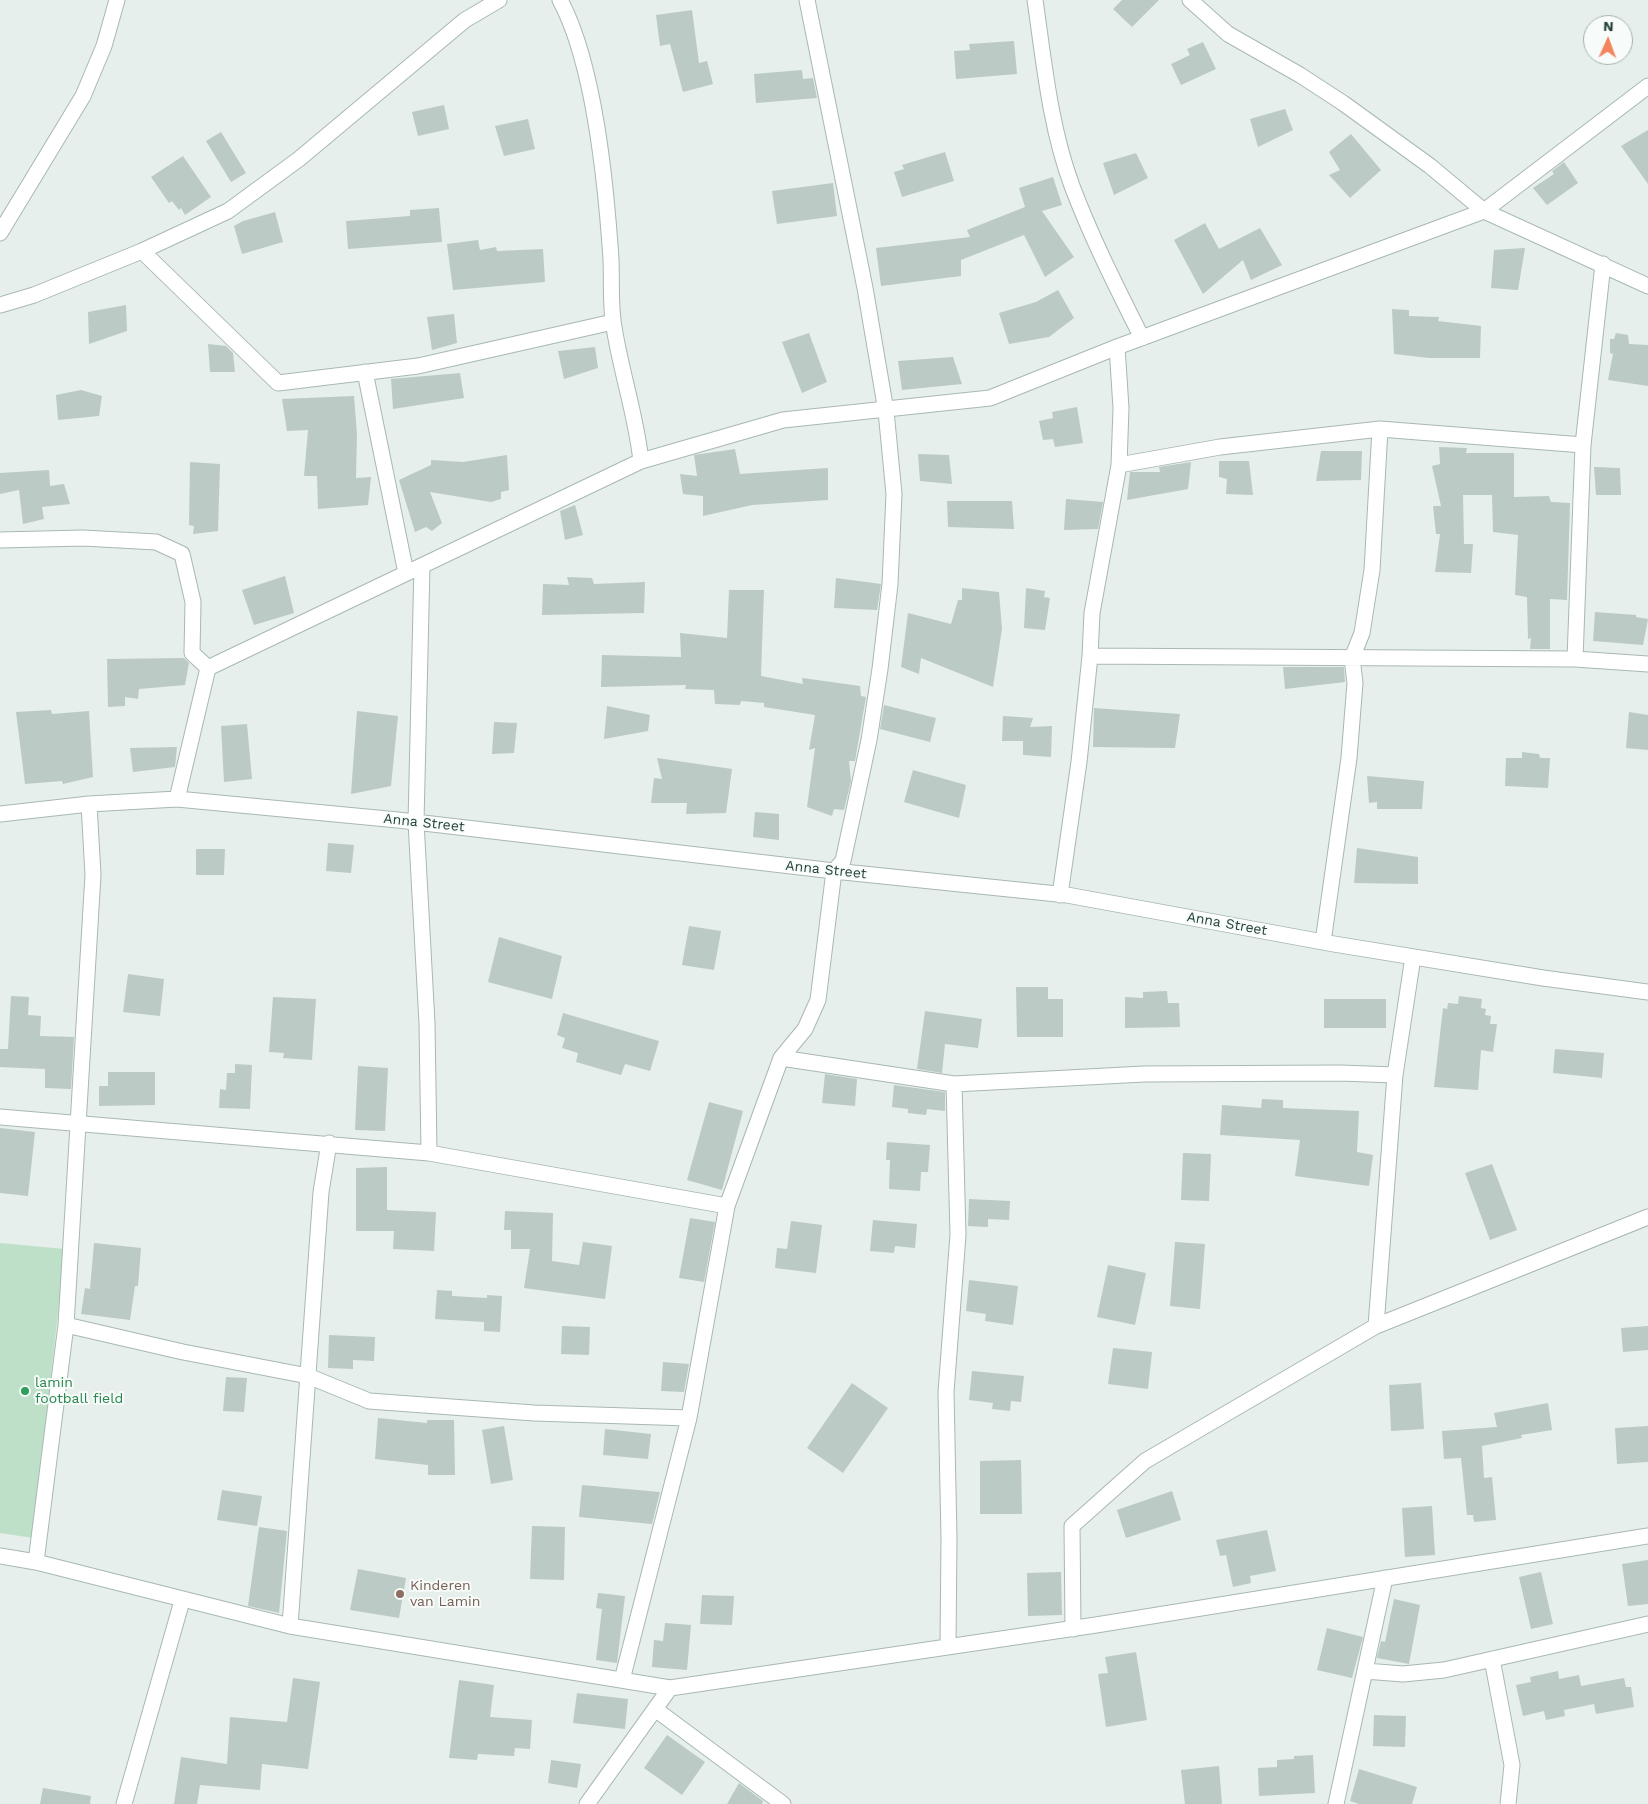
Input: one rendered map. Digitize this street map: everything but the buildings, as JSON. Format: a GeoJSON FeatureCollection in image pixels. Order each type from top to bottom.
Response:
{"type":"FeatureCollection","features":[{"type":"Feature","properties":{"kind":"street"},"geometry":{"type":"LineString","coordinates":[[0,232],[83,96],[104,46],[117,0]]}},
{"type":"Feature","properties":{"kind":"street"},"geometry":{"type":"LineString","coordinates":[[0,305],[34,295],[142,251],[228,211],[299,159],[465,20],[499,0]]}},
{"type":"Feature","properties":{"kind":"street"},"geometry":{"type":"LineString","coordinates":[[560,0],[572,21],[594,118],[611,258],[613,322],[638,428],[641,461]]}},
{"type":"Feature","properties":{"kind":"street"},"geometry":{"type":"LineString","coordinates":[[622,1680],[689,1418],[727,1206],[781,1058],[805,1029],[818,1000],[834,871],[843,861],[870,740],[890,584],[894,494],[886,411],[855,234],[807,0]]}},
{"type":"Feature","properties":{"kind":"street"},"geometry":{"type":"LineString","coordinates":[[1035,0],[1053,121],[1072,185],[1105,264],[1142,338]]}},
{"type":"Feature","properties":{"kind":"street"},"geometry":{"type":"LineString","coordinates":[[1190,0],[1228,34],[1300,75],[1342,103],[1430,166],[1484,211],[1648,286]]}},
{"type":"Feature","properties":{"kind":"street"},"geometry":{"type":"LineString","coordinates":[[208,668],[641,461],[782,420],[886,411],[990,398],[1117,347],[1484,211],[1648,86]]}},
{"type":"Feature","properties":{"kind":"street"},"geometry":{"type":"LineString","coordinates":[[142,251],[278,383],[418,366],[613,322]]}},
{"type":"Feature","properties":{"kind":"street"},"geometry":{"type":"LineString","coordinates":[[1575,659],[1583,445],[1603,264]]}},
{"type":"Feature","properties":{"kind":"street"},"geometry":{"type":"LineString","coordinates":[[1060,895],[1079,762],[1090,656],[1092,613],[1119,465],[1121,408],[1117,347]]}},
{"type":"Feature","properties":{"kind":"street"},"geometry":{"type":"LineString","coordinates":[[365,372],[406,574]]}},
{"type":"Feature","properties":{"kind":"street"},"geometry":{"type":"LineString","coordinates":[[1119,465],[1220,447],[1380,429],[1583,445]]}},
{"type":"Feature","properties":{"kind":"street"},"geometry":{"type":"LineString","coordinates":[[1323,942],[1349,758],[1355,684],[1352,658],[1362,633],[1372,570],[1380,429]]}},
{"type":"Feature","properties":{"kind":"street"},"geometry":{"type":"LineString","coordinates":[[0,540],[83,538],[156,542],[182,554],[193,602],[192,652],[208,668]]}},
{"type":"Feature","properties":{"kind":"street"},"geometry":{"type":"LineString","coordinates":[[422,566],[416,822],[427,1023],[429,1153]]}},
{"type":"Feature","properties":{"kind":"street"},"geometry":{"type":"LineString","coordinates":[[1090,656],[1575,659],[1648,664]]}},
{"type":"Feature","properties":{"kind":"street"},"geometry":{"type":"LineString","coordinates":[[177,800],[208,668]]}},
{"type":"Feature","properties":{"kind":"street","name":"Anna Street"},"geometry":{"type":"LineString","coordinates":[[0,814],[89,804],[177,800],[416,822],[834,871],[1060,895],[1413,957],[1542,978],[1648,992]]}},
{"type":"Feature","properties":{"kind":"street"},"geometry":{"type":"LineString","coordinates":[[36,1562],[66,1326],[94,875],[89,804]]}},
{"type":"Feature","properties":{"kind":"street"},"geometry":{"type":"LineString","coordinates":[[1376,1326],[1395,1075],[1413,957]]}},
{"type":"Feature","properties":{"kind":"street"},"geometry":{"type":"LineString","coordinates":[[781,1058],[954,1084],[1144,1074],[1340,1073],[1395,1075]]}},
{"type":"Feature","properties":{"kind":"street"},"geometry":{"type":"LineString","coordinates":[[948,1647],[949,1538],[946,1392],[958,1235],[954,1084]]}},
{"type":"Feature","properties":{"kind":"street"},"geometry":{"type":"LineString","coordinates":[[0,1117],[329,1143],[429,1153],[727,1206]]}},
{"type":"Feature","properties":{"kind":"street"},"geometry":{"type":"LineString","coordinates":[[290,1626],[321,1192],[329,1143]]}},
{"type":"Feature","properties":{"kind":"street"},"geometry":{"type":"LineString","coordinates":[[1073,1628],[1072,1526],[1145,1460],[1376,1326],[1648,1217]]}},
{"type":"Feature","properties":{"kind":"street"},"geometry":{"type":"LineString","coordinates":[[66,1326],[183,1352],[308,1376],[369,1401],[534,1413],[689,1418]]}},
{"type":"Feature","properties":{"kind":"street"},"geometry":{"type":"LineString","coordinates":[[0,1556],[36,1562],[290,1626],[670,1688],[1073,1628],[1648,1536]]}},
{"type":"Feature","properties":{"kind":"street"},"geometry":{"type":"LineString","coordinates":[[1336,1804],[1385,1578]]}},
{"type":"Feature","properties":{"kind":"street"},"geometry":{"type":"LineString","coordinates":[[124,1804],[182,1600]]}},
{"type":"Feature","properties":{"kind":"street"},"geometry":{"type":"LineString","coordinates":[[1365,1671],[1403,1674],[1444,1670],[1648,1624]]}},
{"type":"Feature","properties":{"kind":"street"},"geometry":{"type":"LineString","coordinates":[[1492,1659],[1512,1765],[1508,1804]]}},
{"type":"Feature","properties":{"kind":"street"},"geometry":{"type":"LineString","coordinates":[[587,1804],[670,1688]]}},
{"type":"Feature","properties":{"kind":"street"},"geometry":{"type":"LineString","coordinates":[[655,1709],[782,1804]]}},
{"type":"Feature","properties":{"kind":"green space","name":"lamin football field"},"geometry":{"type":"Polygon","coordinates":[[[0,1243],[65,1249],[33,1538],[0,1533],[0,1243]]]}},
{"type":"Feature","properties":{"kind":"place","name":"lamin football field"},"geometry":{"type":"Point","coordinates":[25,1391]}},
{"type":"Feature","properties":{"kind":"place","name":"Kinderen van Lamin"},"geometry":{"type":"Point","coordinates":[400,1594]}}]}
